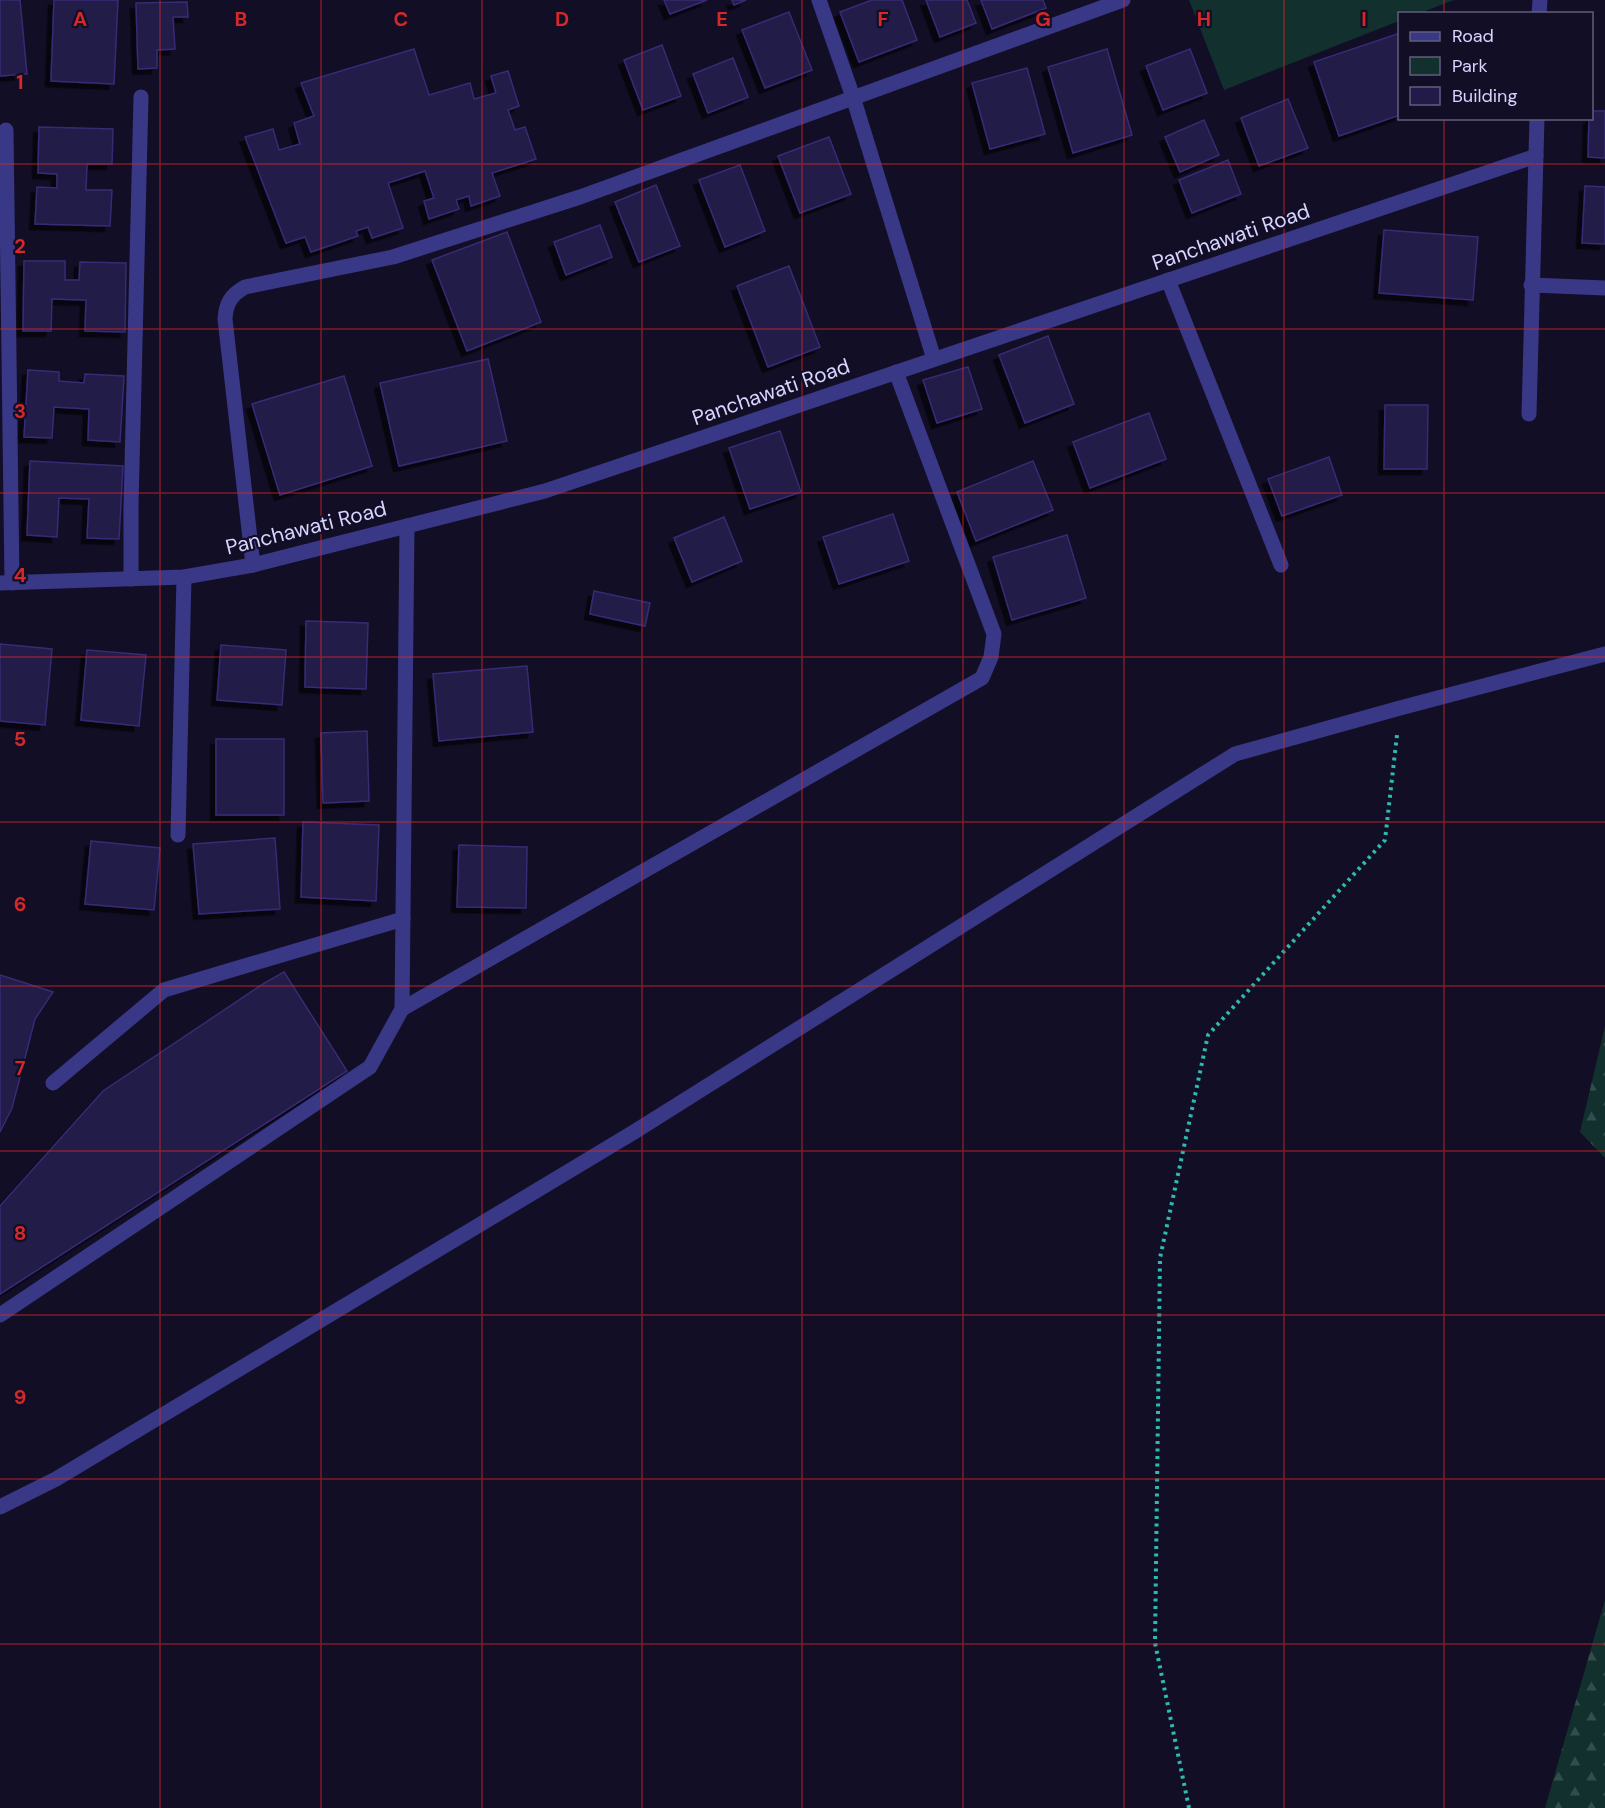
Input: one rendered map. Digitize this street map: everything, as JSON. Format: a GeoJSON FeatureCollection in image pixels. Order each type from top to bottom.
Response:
{"type":"FeatureCollection","features":[{"type":"Feature","properties":{"kind":"street"},"geometry":{"type":"LineString","coordinates":[[819,0],[852,97],[934,359]]}},
{"type":"Feature","properties":{"kind":"street"},"geometry":{"type":"LineString","coordinates":[[254,565],[225,319],[226,308],[237,291],[245,286],[393,257],[580,197],[1123,0]]}},
{"type":"Feature","properties":{"kind":"street"},"geometry":{"type":"LineString","coordinates":[[131,579],[141,97]]}},
{"type":"Feature","properties":{"kind":"street"},"geometry":{"type":"LineString","coordinates":[[1529,414],[1537,120]]}},
{"type":"Feature","properties":{"kind":"street"},"geometry":{"type":"LineString","coordinates":[[6,130],[6,583]]}},
{"type":"Feature","properties":{"kind":"street","name":"Panchawati Road"},"geometry":{"type":"LineString","coordinates":[[6,583],[184,577],[254,565],[545,491],[1536,156]]}},
{"type":"Feature","properties":{"kind":"street"},"geometry":{"type":"LineString","coordinates":[[1168,280],[1281,565]]}},
{"type":"Feature","properties":{"kind":"street"},"geometry":{"type":"LineString","coordinates":[[1531,285],[1605,288]]}},
{"type":"Feature","properties":{"kind":"street"},"geometry":{"type":"LineString","coordinates":[[402,1009],[982,678],[991,657],[994,634],[896,372]]}},
{"type":"Feature","properties":{"kind":"street"},"geometry":{"type":"LineString","coordinates":[[0,1315],[370,1067],[402,1009],[407,526]]}},
{"type":"Feature","properties":{"kind":"street"},"geometry":{"type":"LineString","coordinates":[[178,835],[184,577]]}},
{"type":"Feature","properties":{"kind":"street"},"geometry":{"type":"LineString","coordinates":[[0,1507],[56,1479],[634,1132],[1235,754],[1605,654]]}},
{"type":"Feature","properties":{"kind":"street"},"geometry":{"type":"LineString","coordinates":[[52,1083],[164,990],[403,919]]}},
{"type":"Feature","properties":{"kind":"path"},"geometry":{"type":"LineString","coordinates":[[1189,1808],[1155,1643],[1160,1258],[1208,1035],[1385,840],[1400,708]]}},
{"type":"Feature","properties":{"kind":"green space"},"geometry":{"type":"Polygon","coordinates":[[[1189,0],[1454,0],[1423,12],[1398,12],[1398,21],[1224,90],[1189,0]]]}},
{"type":"Feature","properties":{"kind":"green space"},"geometry":{"type":"Polygon","coordinates":[[[1605,1026],[1605,1158],[1580,1132],[1605,1026]]]}},
{"type":"Feature","properties":{"kind":"green space"},"geometry":{"type":"Polygon","coordinates":[[[1605,1600],[1605,1808],[1545,1808],[1605,1600]]]}},
{"type":"Feature","properties":{"kind":"building"},"geometry":{"type":"Polygon","coordinates":[[[0,0],[20,0],[27,74],[0,76],[0,0]]]}},
{"type":"Feature","properties":{"kind":"building"},"geometry":{"type":"Polygon","coordinates":[[[54,0],[118,0],[114,84],[51,81],[54,0]]]}},
{"type":"Feature","properties":{"kind":"building"},"geometry":{"type":"Polygon","coordinates":[[[664,0],[707,0],[670,14],[664,0]]]}},
{"type":"Feature","properties":{"kind":"building"},"geometry":{"type":"Polygon","coordinates":[[[732,0],[746,0],[734,5],[732,0]]]}},
{"type":"Feature","properties":{"kind":"building"},"geometry":{"type":"Polygon","coordinates":[[[872,0],[902,0],[917,40],[859,62],[840,12],[872,0]]]}},
{"type":"Feature","properties":{"kind":"building"},"geometry":{"type":"Polygon","coordinates":[[[926,0],[967,0],[976,23],[940,37],[926,0]]]}},
{"type":"Feature","properties":{"kind":"building"},"geometry":{"type":"Polygon","coordinates":[[[981,0],[1043,0],[1046,8],[992,29],[981,0]]]}},
{"type":"Feature","properties":{"kind":"building"},"geometry":{"type":"Polygon","coordinates":[[[187,2],[188,17],[173,17],[175,49],[157,50],[157,68],[138,69],[136,3],[187,2]]]}},
{"type":"Feature","properties":{"kind":"building"},"geometry":{"type":"Polygon","coordinates":[[[789,12],[812,70],[765,88],[742,30],[789,12]]]}},
{"type":"Feature","properties":{"kind":"building"},"geometry":{"type":"Polygon","coordinates":[[[1398,34],[1398,116],[1339,136],[1314,62],[1398,34]]]}},
{"type":"Feature","properties":{"kind":"building"},"geometry":{"type":"Polygon","coordinates":[[[662,45],[681,96],[643,110],[624,60],[662,45]]]}},
{"type":"Feature","properties":{"kind":"building"},"geometry":{"type":"Polygon","coordinates":[[[414,49],[429,95],[470,83],[474,99],[496,93],[491,76],[508,71],[519,106],[508,110],[515,130],[525,127],[536,159],[492,173],[500,196],[471,206],[469,196],[456,200],[459,209],[429,219],[424,201],[434,198],[425,171],[388,183],[403,228],[372,238],[368,227],[356,231],[358,236],[311,252],[305,237],[286,243],[245,137],[273,129],[279,150],[300,144],[294,123],[314,116],[301,83],[414,49]]]}},
{"type":"Feature","properties":{"kind":"building"},"geometry":{"type":"Polygon","coordinates":[[[1107,49],[1132,135],[1073,153],[1048,67],[1107,49]]]}},
{"type":"Feature","properties":{"kind":"building"},"geometry":{"type":"Polygon","coordinates":[[[1190,49],[1207,93],[1163,110],[1146,66],[1190,49]]]}},
{"type":"Feature","properties":{"kind":"building"},"geometry":{"type":"Polygon","coordinates":[[[733,58],[748,97],[708,113],[693,74],[733,58]]]}},
{"type":"Feature","properties":{"kind":"building"},"geometry":{"type":"Polygon","coordinates":[[[1027,68],[1045,134],[990,149],[972,83],[1027,68]]]}},
{"type":"Feature","properties":{"kind":"building"},"geometry":{"type":"Polygon","coordinates":[[[1288,99],[1308,148],[1259,166],[1241,118],[1288,99]]]}},
{"type":"Feature","properties":{"kind":"building"},"geometry":{"type":"Polygon","coordinates":[[[1593,111],[1605,111],[1605,158],[1588,157],[1589,120],[1593,120],[1593,111]]]}},
{"type":"Feature","properties":{"kind":"building"},"geometry":{"type":"Polygon","coordinates":[[[1204,120],[1219,155],[1180,172],[1165,137],[1204,120]]]}},
{"type":"Feature","properties":{"kind":"building"},"geometry":{"type":"Polygon","coordinates":[[[39,127],[113,129],[112,164],[87,164],[86,190],[112,190],[110,226],[35,224],[37,187],[57,188],[57,174],[38,173],[39,127]]]}},
{"type":"Feature","properties":{"kind":"building"},"geometry":{"type":"Polygon","coordinates":[[[829,137],[851,194],[800,213],[778,156],[829,137]]]}},
{"type":"Feature","properties":{"kind":"building"},"geometry":{"type":"Polygon","coordinates":[[[1228,160],[1241,194],[1192,213],[1179,180],[1228,160]]]}},
{"type":"Feature","properties":{"kind":"building"},"geometry":{"type":"Polygon","coordinates":[[[740,165],[765,231],[725,247],[699,180],[740,165]]]}},
{"type":"Feature","properties":{"kind":"building"},"geometry":{"type":"Polygon","coordinates":[[[656,185],[680,246],[639,262],[615,202],[656,185]]]}},
{"type":"Feature","properties":{"kind":"building"},"geometry":{"type":"Polygon","coordinates":[[[1585,186],[1605,187],[1605,244],[1582,243],[1585,186]]]}},
{"type":"Feature","properties":{"kind":"building"},"geometry":{"type":"Polygon","coordinates":[[[600,225],[612,257],[566,275],[554,242],[600,225]]]}},
{"type":"Feature","properties":{"kind":"building"},"geometry":{"type":"Polygon","coordinates":[[[1384,230],[1478,237],[1473,300],[1379,293],[1384,230]]]}},
{"type":"Feature","properties":{"kind":"building"},"geometry":{"type":"Polygon","coordinates":[[[507,232],[541,322],[467,351],[432,260],[507,232]]]}},
{"type":"Feature","properties":{"kind":"building"},"geometry":{"type":"Polygon","coordinates":[[[24,261],[65,261],[65,280],[79,280],[80,262],[126,263],[125,332],[85,331],[86,300],[52,299],[51,331],[23,331],[24,261]]]}},
{"type":"Feature","properties":{"kind":"building"},"geometry":{"type":"Polygon","coordinates":[[[789,266],[820,347],[768,367],[737,286],[789,266]]]}},
{"type":"Feature","properties":{"kind":"building"},"geometry":{"type":"Polygon","coordinates":[[[1048,336],[1074,404],[1025,423],[999,355],[1048,336]]]}},
{"type":"Feature","properties":{"kind":"building"},"geometry":{"type":"Polygon","coordinates":[[[488,359],[507,441],[399,466],[380,383],[488,359]]]}},
{"type":"Feature","properties":{"kind":"building"},"geometry":{"type":"Polygon","coordinates":[[[968,367],[982,409],[937,423],[923,380],[968,367]]]}},
{"type":"Feature","properties":{"kind":"building"},"geometry":{"type":"Polygon","coordinates":[[[28,370],[59,372],[59,381],[84,383],[85,374],[124,376],[120,442],[88,440],[89,409],[54,407],[52,438],[24,437],[28,370]]]}},
{"type":"Feature","properties":{"kind":"building"},"geometry":{"type":"Polygon","coordinates":[[[344,376],[372,466],[280,495],[252,404],[344,376]]]}},
{"type":"Feature","properties":{"kind":"building"},"geometry":{"type":"Polygon","coordinates":[[[1385,405],[1428,405],[1427,469],[1384,469],[1385,405]]]}},
{"type":"Feature","properties":{"kind":"building"},"geometry":{"type":"Polygon","coordinates":[[[1149,413],[1166,459],[1090,488],[1073,442],[1149,413]]]}},
{"type":"Feature","properties":{"kind":"building"},"geometry":{"type":"Polygon","coordinates":[[[780,431],[801,492],[750,509],[729,448],[780,431]]]}},
{"type":"Feature","properties":{"kind":"building"},"geometry":{"type":"Polygon","coordinates":[[[1329,457],[1342,495],[1282,516],[1268,479],[1329,457]]]}},
{"type":"Feature","properties":{"kind":"building"},"geometry":{"type":"Polygon","coordinates":[[[30,461],[123,466],[119,539],[87,538],[89,499],[59,498],[57,537],[27,535],[30,461]]]}},
{"type":"Feature","properties":{"kind":"building"},"geometry":{"type":"Polygon","coordinates":[[[1033,461],[1053,510],[976,541],[957,492],[1033,461]]]}},
{"type":"Feature","properties":{"kind":"building"},"geometry":{"type":"Polygon","coordinates":[[[893,514],[909,561],[839,584],[823,537],[893,514]]]}},
{"type":"Feature","properties":{"kind":"building"},"geometry":{"type":"Polygon","coordinates":[[[724,517],[742,561],[692,582],[674,538],[724,517]]]}},
{"type":"Feature","properties":{"kind":"building"},"geometry":{"type":"Polygon","coordinates":[[[1067,535],[1086,598],[1012,620],[993,557],[1067,535]]]}},
{"type":"Feature","properties":{"kind":"building"},"geometry":{"type":"Polygon","coordinates":[[[594,591],[650,603],[645,626],[590,614],[594,591]]]}},
{"type":"Feature","properties":{"kind":"building"},"geometry":{"type":"Polygon","coordinates":[[[306,621],[368,623],[366,689],[305,687],[306,621]]]}},
{"type":"Feature","properties":{"kind":"building"},"geometry":{"type":"Polygon","coordinates":[[[0,644],[52,649],[45,725],[0,721],[0,644]]]}},
{"type":"Feature","properties":{"kind":"building"},"geometry":{"type":"Polygon","coordinates":[[[221,645],[286,650],[282,705],[217,700],[221,645]]]}},
{"type":"Feature","properties":{"kind":"building"},"geometry":{"type":"Polygon","coordinates":[[[87,650],[146,655],[139,726],[81,720],[87,650]]]}},
{"type":"Feature","properties":{"kind":"building"},"geometry":{"type":"Polygon","coordinates":[[[527,666],[533,732],[439,741],[433,674],[527,666]]]}},
{"type":"Feature","properties":{"kind":"building"},"geometry":{"type":"Polygon","coordinates":[[[367,731],[369,801],[323,803],[321,733],[367,731]]]}},
{"type":"Feature","properties":{"kind":"building"},"geometry":{"type":"Polygon","coordinates":[[[216,739],[284,739],[284,815],[216,815],[216,739]]]}},
{"type":"Feature","properties":{"kind":"building"},"geometry":{"type":"Polygon","coordinates":[[[303,822],[379,825],[376,901],[301,897],[303,822]]]}},
{"type":"Feature","properties":{"kind":"building"},"geometry":{"type":"Polygon","coordinates":[[[275,838],[280,909],[199,914],[193,844],[275,838]]]}},
{"type":"Feature","properties":{"kind":"building"},"geometry":{"type":"Polygon","coordinates":[[[91,841],[160,848],[154,910],[85,904],[91,841]]]}},
{"type":"Feature","properties":{"kind":"building"},"geometry":{"type":"Polygon","coordinates":[[[459,845],[527,847],[526,908],[457,907],[459,845]]]}},
{"type":"Feature","properties":{"kind":"building"},"geometry":{"type":"Polygon","coordinates":[[[284,972],[347,1071],[0,1294],[0,1206],[103,1091],[284,972]]]}},
{"type":"Feature","properties":{"kind":"building"},"geometry":{"type":"Polygon","coordinates":[[[0,975],[53,992],[35,1019],[12,1108],[0,1132],[0,975]]]}}]}
